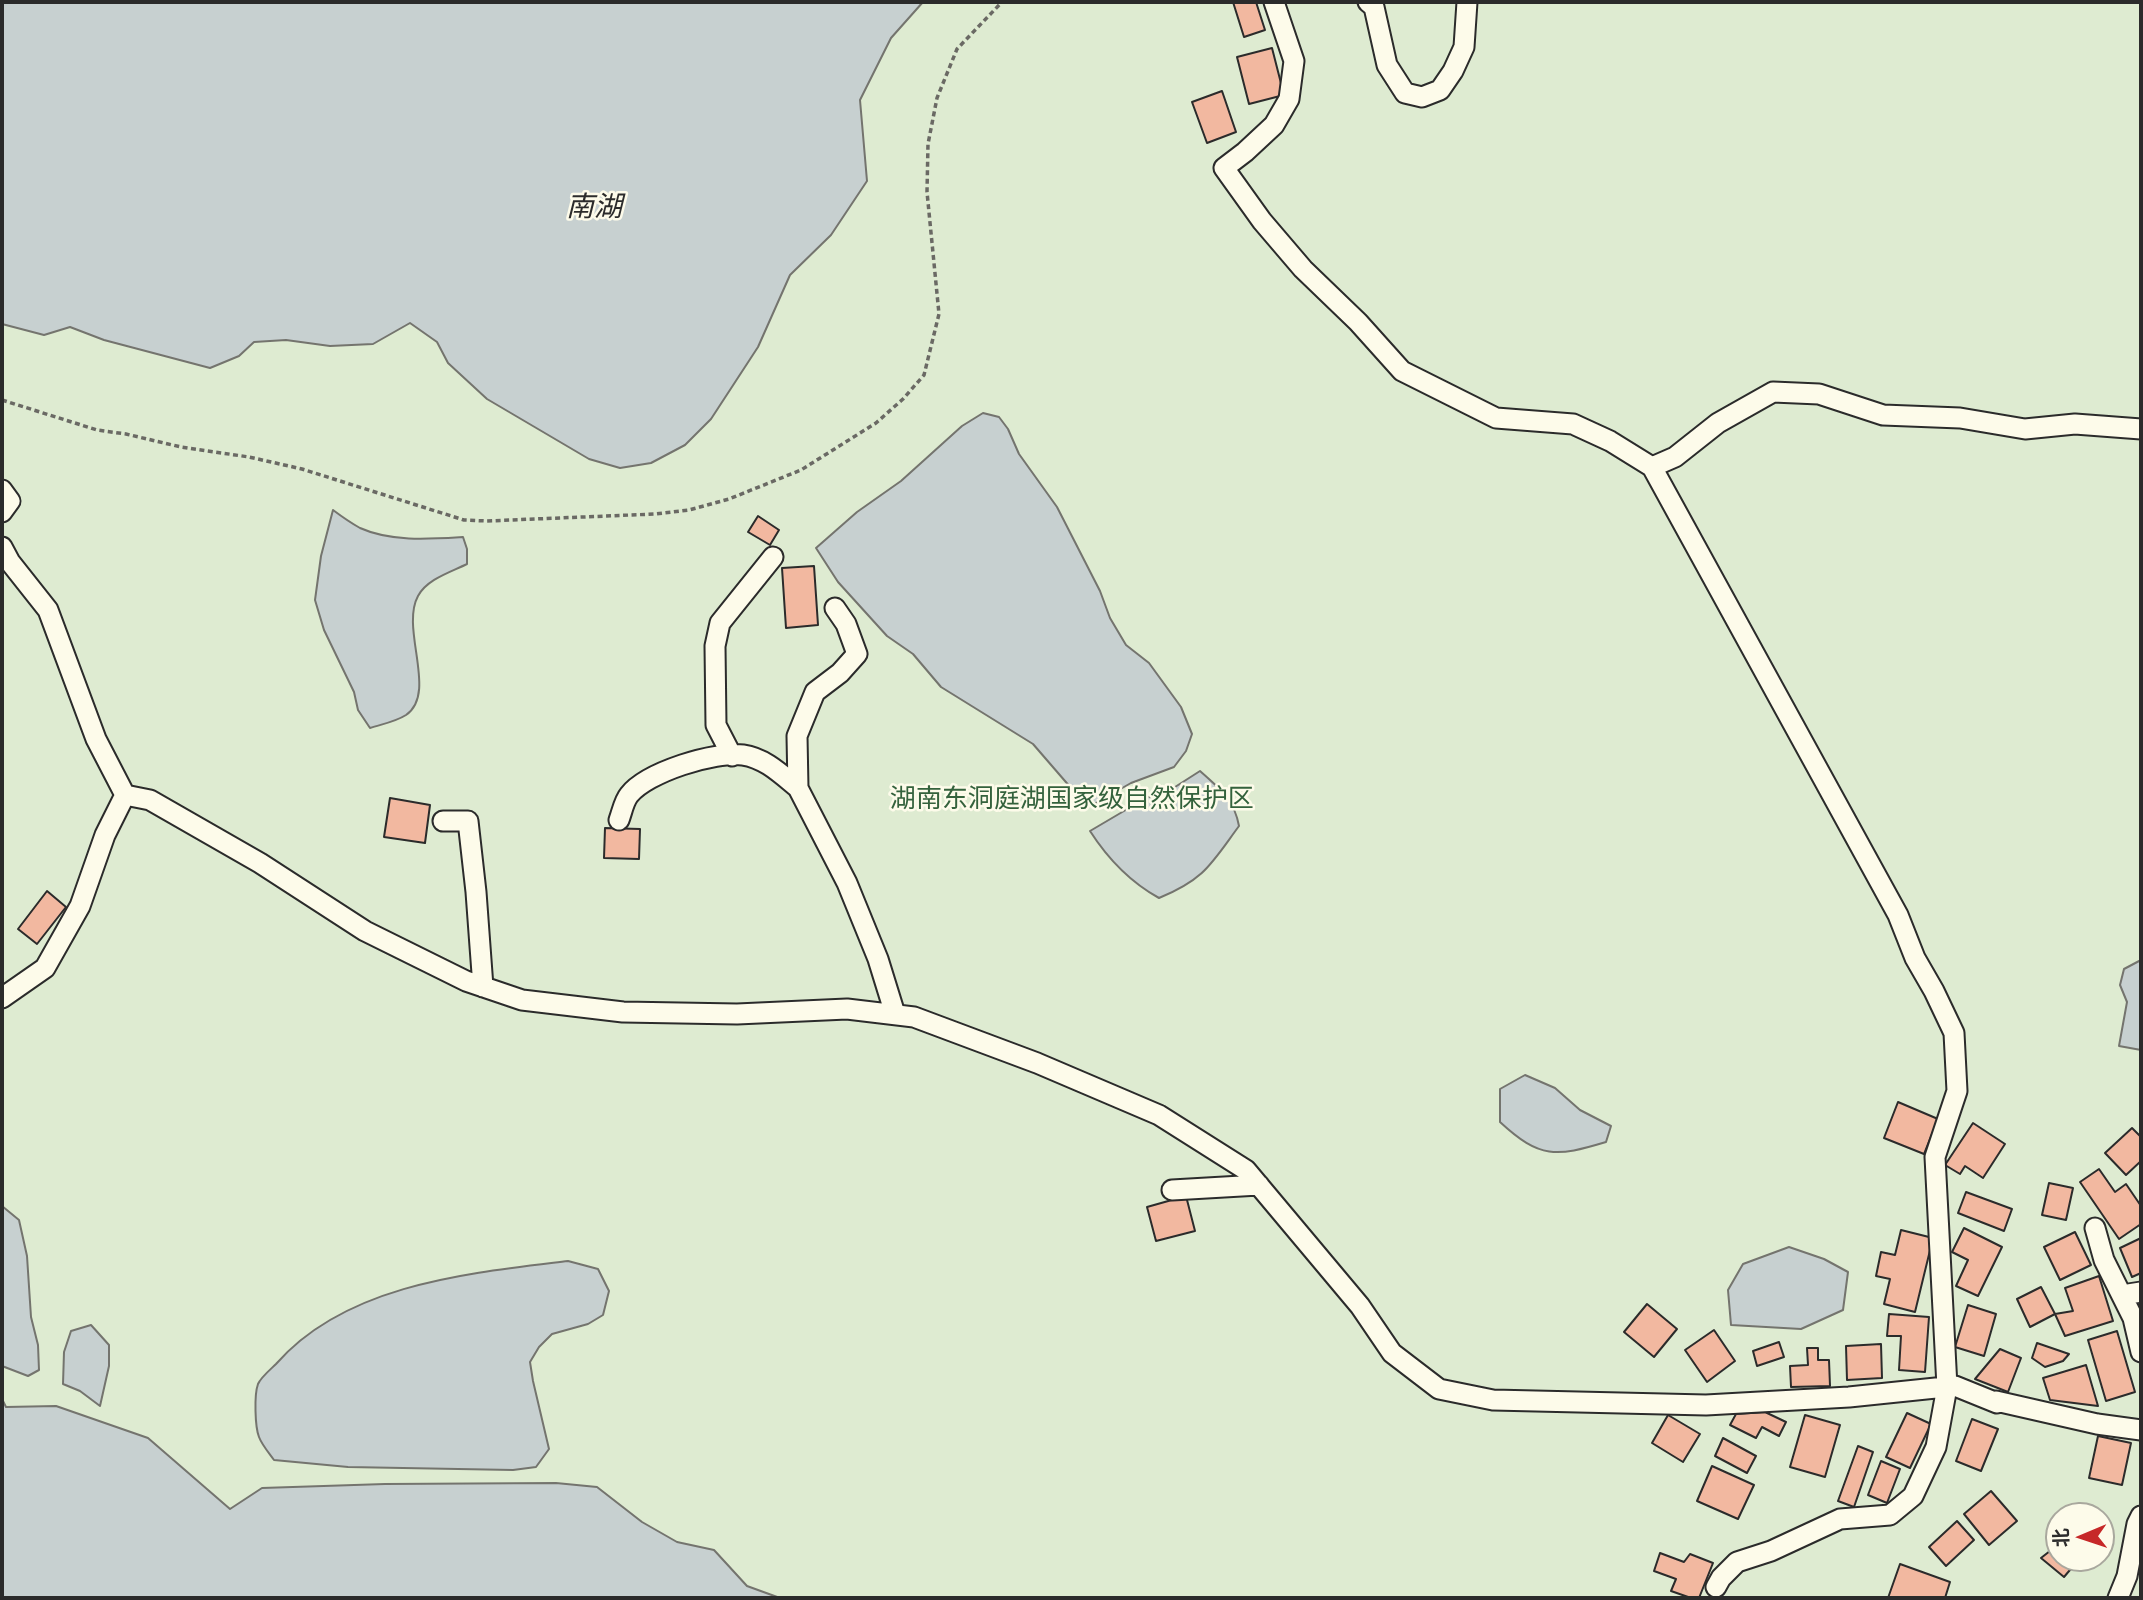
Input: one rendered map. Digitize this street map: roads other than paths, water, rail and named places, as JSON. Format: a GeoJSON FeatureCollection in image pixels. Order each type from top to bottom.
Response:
{"type":"FeatureCollection","features":[{"type":"Feature","properties":{"kind":"street"},"geometry":{"type":"LineString","coordinates":[[1274,2],[1294,61],[1289,99],[1273,125],[1224,168],[1262,221],[1303,269],[1358,322],[1402,372],[1496,418],[1573,424],[1611,441],[1652,467],[1898,915],[1915,958],[1954,1034],[1957,1091],[1935,1157],[1947,1387],[1936,1447],[1913,1496],[1890,1516],[1840,1519],[1771,1551],[1737,1562],[1716,1587]]}},
{"type":"Feature","properties":{"kind":"street"},"geometry":{"type":"LineString","coordinates":[[1368,2],[1374,7],[1387,65],[1405,93],[1422,97],[1440,90],[1453,71],[1464,47],[1467,2]]}},
{"type":"Feature","properties":{"kind":"street"},"geometry":{"type":"LineString","coordinates":[[1652,467],[1675,457],[1718,423],[1773,392],[1819,394],[1883,415],[1960,418],[2025,429],[2075,424],[2141,429]]}},
{"type":"Feature","properties":{"kind":"street"},"geometry":{"type":"LineString","coordinates":[[2,490],[10,501],[2,512]]}},
{"type":"Feature","properties":{"kind":"street"},"geometry":{"type":"LineString","coordinates":[[2,547],[10,562],[48,610],[96,739],[125,795]]}},
{"type":"Feature","properties":{"kind":"street"},"geometry":{"type":"LineString","coordinates":[[732,755],[716,725],[715,646],[720,623],[773,558]]}},
{"type":"Feature","properties":{"kind":"street"},"geometry":{"type":"LineString","coordinates":[[798,788],[797,736],[815,692],[840,673],[857,654],[846,624],[835,608]]}},
{"type":"Feature","properties":{"kind":"street"},"geometry":{"type":"LineString","coordinates":[[619,820],[628,796],[669,769],[704,758],[732,755],[743,755],[766,763],[798,788],[819,824],[878,959],[895,1014]]}},
{"type":"Feature","properties":{"kind":"street"},"geometry":{"type":"LineString","coordinates":[[125,795],[150,800],[260,863],[365,931],[466,981],[522,1000],[623,1012],[737,1014],[847,1009],[914,1017],[1037,1063],[1159,1115],[1246,1170],[1360,1306],[1392,1353],[1439,1389],[1493,1400],[1706,1405],[1849,1398],[1955,1386],[1997,1402],[2097,1424],[2141,1430]]}},
{"type":"Feature","properties":{"kind":"street"},"geometry":{"type":"LineString","coordinates":[[2,998],[45,968],[80,906],[105,835],[125,795]]}},
{"type":"Feature","properties":{"kind":"street"},"geometry":{"type":"LineString","coordinates":[[443,821],[468,821],[483,986]]}},
{"type":"Feature","properties":{"kind":"street"},"geometry":{"type":"LineString","coordinates":[[1172,1190],[1259,1185]]}},
{"type":"Feature","properties":{"kind":"street"},"geometry":{"type":"LineString","coordinates":[[2095,1228],[2104,1260],[2133,1318],[2141,1352]]}},
{"type":"Feature","properties":{"kind":"street"},"geometry":{"type":"LineString","coordinates":[[2122,1295],[2141,1292]]}},
{"type":"Feature","properties":{"kind":"street"},"geometry":{"type":"LineString","coordinates":[[2118,1598],[2127,1576],[2141,1516]]}},
{"type":"Feature","properties":{"kind":"water","name":"南湖"},"geometry":{"type":"Polygon","coordinates":[[[2,2],[923,2],[891,38],[860,100],[867,181],[831,235],[790,275],[758,347],[711,419],[685,445],[651,463],[620,468],[589,459],[487,399],[448,363],[437,342],[410,323],[373,344],[330,346],[286,340],[254,342],[239,356],[210,368],[104,340],[70,327],[44,335],[2,324],[2,2]]]}},
{"type":"Feature","properties":{"kind":"water"},"geometry":{"type":"Polygon","coordinates":[[[983,413],[999,417],[1008,429],[1019,454],[1057,507],[1100,591],[1110,618],[1126,645],[1149,663],[1181,707],[1192,734],[1186,751],[1174,767],[1131,783],[1094,804],[1084,803],[1033,744],[941,687],[913,654],[887,636],[838,582],[816,548],[857,512],[901,481],[962,426],[983,413]]]}},
{"type":"Feature","properties":{"kind":"water"},"geometry":{"type":"Polygon","coordinates":[[[333,510],[357,526],[385,536],[463,537],[467,549],[467,564],[433,581],[418,596],[413,625],[419,676],[419,692],[415,705],[406,715],[370,728],[358,710],[354,692],[324,630],[315,600],[321,556],[333,510]]]}},
{"type":"Feature","properties":{"kind":"water"},"geometry":{"type":"Polygon","coordinates":[[[1200,771],[1230,801],[1239,826],[1206,869],[1187,884],[1159,898],[1120,869],[1090,831],[1146,798],[1175,787],[1200,771]]]}},
{"type":"Feature","properties":{"kind":"water"},"geometry":{"type":"Polygon","coordinates":[[[2141,960],[2141,1050],[2119,1046],[2127,1002],[2120,985],[2124,969],[2141,960]]]}},
{"type":"Feature","properties":{"kind":"water"},"geometry":{"type":"Polygon","coordinates":[[[1525,1075],[1555,1088],[1580,1110],[1611,1126],[1606,1142],[1574,1150],[1549,1152],[1526,1143],[1514,1134],[1500,1122],[1500,1089],[1525,1075]]]}},
{"type":"Feature","properties":{"kind":"water"},"geometry":{"type":"Polygon","coordinates":[[[2,1206],[19,1220],[27,1256],[31,1317],[38,1345],[39,1370],[28,1376],[2,1366],[2,1206]]]}},
{"type":"Feature","properties":{"kind":"water"},"geometry":{"type":"Polygon","coordinates":[[[1789,1247],[1824,1259],[1848,1272],[1843,1310],[1801,1329],[1731,1325],[1728,1290],[1743,1264],[1789,1247]]]}},
{"type":"Feature","properties":{"kind":"water"},"geometry":{"type":"Polygon","coordinates":[[[568,1261],[598,1269],[609,1291],[603,1315],[588,1324],[552,1334],[539,1347],[530,1362],[549,1449],[536,1467],[513,1470],[348,1467],[274,1460],[262,1443],[256,1411],[259,1381],[305,1337],[337,1316],[373,1299],[411,1287],[490,1271],[568,1261]]]}},
{"type":"Feature","properties":{"kind":"water"},"geometry":{"type":"Polygon","coordinates":[[[91,1325],[109,1345],[109,1366],[100,1406],[80,1391],[63,1384],[64,1352],[71,1331],[91,1325]]]}},
{"type":"Feature","properties":{"kind":"water"},"geometry":{"type":"Polygon","coordinates":[[[2,1399],[6,1407],[56,1406],[148,1438],[230,1509],[262,1488],[556,1483],[597,1487],[642,1522],[677,1542],[714,1550],[747,1586],[780,1598],[2,1598],[2,1399]]]}},
{"type":"Feature","properties":{"kind":"park label","name":"湖南东洞庭湖国家级自然保护区"},"geometry":{"type":"Point","coordinates":[1072,800]}}]}
